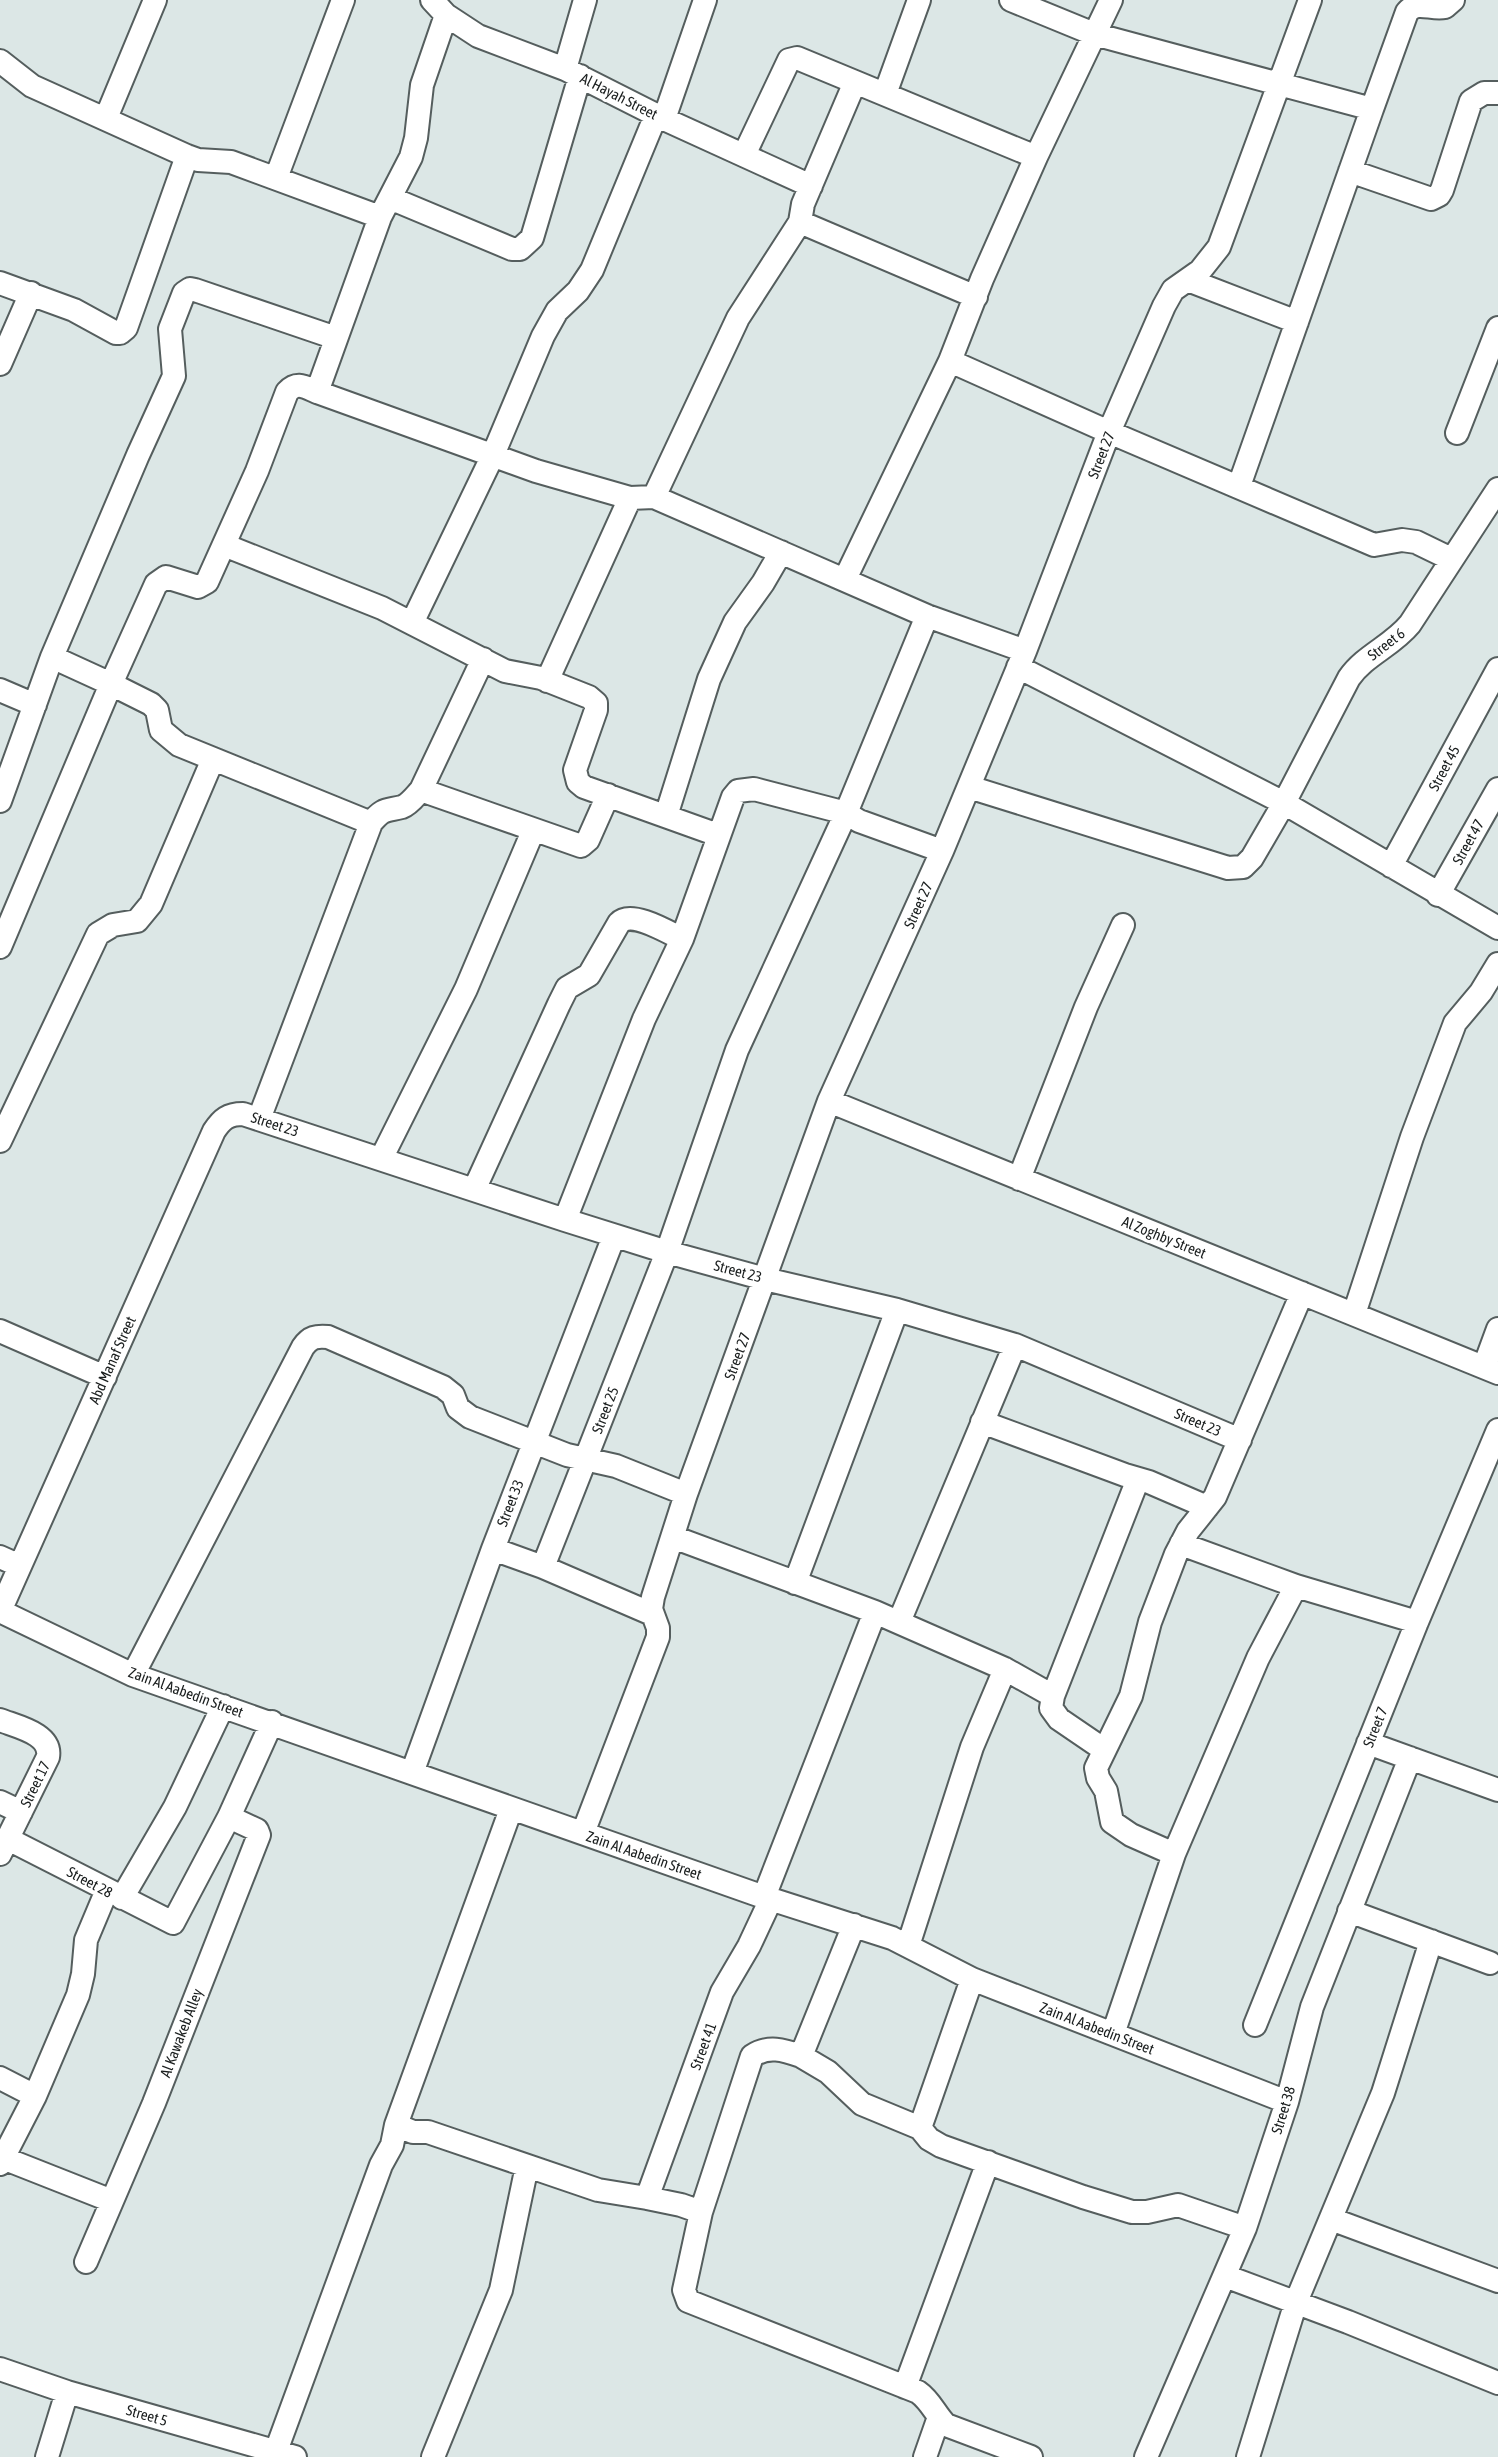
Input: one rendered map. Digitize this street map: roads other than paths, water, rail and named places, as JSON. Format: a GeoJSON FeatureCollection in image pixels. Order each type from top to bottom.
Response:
{"type":"FeatureCollection","features":[{"type":"Feature","properties":{"kind":"street"},"geometry":{"type":"LineString","coordinates":[[105,118],[155,0]]}},
{"type":"Feature","properties":{"kind":"street"},"geometry":{"type":"LineString","coordinates":[[276,178],[343,0]]}},
{"type":"Feature","properties":{"kind":"street"},"geometry":{"type":"LineString","coordinates":[[0,61],[32,86],[186,156],[198,160],[231,162],[276,178],[385,207],[512,249],[525,246],[532,238],[572,72],[585,0]]}},
{"type":"Feature","properties":{"kind":"street"},"geometry":{"type":"LineString","coordinates":[[411,623],[493,455],[543,336],[557,311],[578,291],[592,270],[660,117],[705,0]]}},
{"type":"Feature","properties":{"kind":"street"},"geometry":{"type":"LineString","coordinates":[[885,94],[920,0]]}},
{"type":"Feature","properties":{"kind":"street"},"geometry":{"type":"LineString","coordinates":[[1011,0],[1094,34],[1372,109]]}},
{"type":"Feature","properties":{"kind":"street"},"geometry":{"type":"LineString","coordinates":[[845,579],[950,361],[975,297],[1036,157],[1111,0]]}},
{"type":"Feature","properties":{"kind":"street","name":"Street 27"},"geometry":{"type":"LineString","coordinates":[[583,1833],[658,1637],[658,1628],[652,1614],[653,1597],[686,1494],[829,1101],[969,787],[1022,659],[1109,432],[1167,298],[1173,290],[1200,271],[1219,248],[1310,0]]}},
{"type":"Feature","properties":{"kind":"street"},"geometry":{"type":"LineString","coordinates":[[1239,486],[1407,12],[1418,5],[1445,7],[1453,0]]}},
{"type":"Feature","properties":{"kind":"street"},"geometry":{"type":"LineString","coordinates":[[317,392],[385,207],[411,157],[416,138],[422,85],[439,8]]}},
{"type":"Feature","properties":{"kind":"street","name":"Al Hayah Street"},"geometry":{"type":"LineString","coordinates":[[439,8],[478,36],[572,72],[660,117],[810,186]]}},
{"type":"Feature","properties":{"kind":"street"},"geometry":{"type":"LineString","coordinates":[[744,155],[789,60],[797,58],[1036,157]]}},
{"type":"Feature","properties":{"kind":"street"},"geometry":{"type":"LineString","coordinates":[[654,497],[738,318],[800,222],[803,204],[810,186],[855,82]]}},
{"type":"Feature","properties":{"kind":"street"},"geometry":{"type":"LineString","coordinates":[[1350,171],[1431,199],[1436,197],[1442,190],[1471,100],[1484,93],[1498,93]]}},
{"type":"Feature","properties":{"kind":"street"},"geometry":{"type":"LineString","coordinates":[[0,283],[74,310],[116,333],[124,331],[186,156]]}},
{"type":"Feature","properties":{"kind":"street"},"geometry":{"type":"LineString","coordinates":[[800,222],[975,297]]}},
{"type":"Feature","properties":{"kind":"street"},"geometry":{"type":"LineString","coordinates":[[1188,280],[1297,322]]}},
{"type":"Feature","properties":{"kind":"street"},"geometry":{"type":"LineString","coordinates":[[0,801],[52,657],[174,376],[170,329],[184,293],[187,290],[195,290],[336,338]]}},
{"type":"Feature","properties":{"kind":"street"},"geometry":{"type":"LineString","coordinates":[[0,364],[30,293]]}},
{"type":"Feature","properties":{"kind":"street"},"geometry":{"type":"LineString","coordinates":[[1457,433],[1498,328]]}},
{"type":"Feature","properties":{"kind":"street"},"geometry":{"type":"LineString","coordinates":[[950,361],[1109,432],[1374,545],[1402,540],[1416,542],[1451,559]]}},
{"type":"Feature","properties":{"kind":"street"},"geometry":{"type":"LineString","coordinates":[[0,946],[156,584],[166,577],[194,586],[202,586],[211,575],[257,471],[287,392],[301,385],[536,471],[630,498],[654,497],[845,579],[1022,659],[1284,804],[1498,928]]}},
{"type":"Feature","properties":{"kind":"street"},"geometry":{"type":"LineString","coordinates":[[548,681],[630,498]]}},
{"type":"Feature","properties":{"kind":"street","name":"Street 6"},"geometry":{"type":"LineString","coordinates":[[969,787],[1233,869],[1247,864],[1284,804],[1349,678],[1364,661],[1402,634],[1451,559],[1494,504]]}},
{"type":"Feature","properties":{"kind":"street"},"geometry":{"type":"LineString","coordinates":[[224,545],[382,608],[505,671],[548,681],[589,697],[596,703],[595,714],[577,765],[578,783],[718,835]]}},
{"type":"Feature","properties":{"kind":"street"},"geometry":{"type":"LineString","coordinates":[[666,816],[709,679],[735,622],[763,583],[781,552]]}},
{"type":"Feature","properties":{"kind":"street","name":"Street 25"},"geometry":{"type":"LineString","coordinates":[[543,1567],[667,1252],[737,1050],[846,813],[927,616]]}},
{"type":"Feature","properties":{"kind":"street"},"geometry":{"type":"LineString","coordinates":[[52,657],[152,704],[157,710],[161,730],[172,741],[372,823]]}},
{"type":"Feature","properties":{"kind":"street"},"geometry":{"type":"LineString","coordinates":[[259,1119],[372,823],[388,808],[402,807],[422,790],[483,659]]}},
{"type":"Feature","properties":{"kind":"street","name":"Street 45"},"geometry":{"type":"LineString","coordinates":[[1391,867],[1498,669]]}},
{"type":"Feature","properties":{"kind":"street"},"geometry":{"type":"LineString","coordinates":[[0,690],[36,705]]}},
{"type":"Feature","properties":{"kind":"street"},"geometry":{"type":"LineString","coordinates":[[0,1141],[8,1105],[98,934],[112,925],[137,921],[151,904],[213,759]]}},
{"type":"Feature","properties":{"kind":"street"},"geometry":{"type":"LineString","coordinates":[[565,1220],[644,1019],[682,939],[718,835],[733,797],[738,791],[746,788],[846,813],[871,826],[942,851]]}},
{"type":"Feature","properties":{"kind":"street","name":"Street 47"},"geometry":{"type":"LineString","coordinates":[[1438,895],[1498,789]]}},
{"type":"Feature","properties":{"kind":"street"},"geometry":{"type":"LineString","coordinates":[[422,790],[576,846],[584,845],[608,795]]}},
{"type":"Feature","properties":{"kind":"street"},"geometry":{"type":"LineString","coordinates":[[381,1159],[466,989],[533,831]]}},
{"type":"Feature","properties":{"kind":"street"},"geometry":{"type":"LineString","coordinates":[[474,1190],[567,988],[589,975],[619,923],[626,918],[637,919],[682,939]]}},
{"type":"Feature","properties":{"kind":"street"},"geometry":{"type":"LineString","coordinates":[[1019,1179],[1082,1017],[1123,925]]}},
{"type":"Feature","properties":{"kind":"street"},"geometry":{"type":"LineString","coordinates":[[1354,1314],[1412,1137],[1455,1023],[1481,992],[1498,964]]}},
{"type":"Feature","properties":{"kind":"street","name":"Al Zoghby Street"},"geometry":{"type":"LineString","coordinates":[[829,1101],[1491,1370]]}},
{"type":"Feature","properties":{"kind":"street","name":"Street 23"},"geometry":{"type":"LineString","coordinates":[[231,1114],[243,1114],[259,1119],[667,1252],[765,1279],[897,1310],[1015,1346],[1240,1440]]}},
{"type":"Feature","properties":{"kind":"street","name":"Abd Manaf Street"},"geometry":{"type":"LineString","coordinates":[[0,1611],[10,1561],[105,1377],[214,1131],[221,1121],[231,1114]]}},
{"type":"Feature","properties":{"kind":"street","name":"Street 33"},"geometry":{"type":"LineString","coordinates":[[412,1773],[493,1549],[614,1236]]}},
{"type":"Feature","properties":{"kind":"street"},"geometry":{"type":"LineString","coordinates":[[1174,1854],[1131,1835],[1112,1822],[1106,1791],[1098,1778],[1096,1768],[1103,1749],[1131,1695],[1150,1622],[1181,1544],[1188,1531],[1215,1497],[1302,1293]]}},
{"type":"Feature","properties":{"kind":"street"},"geometry":{"type":"LineString","coordinates":[[795,1583],[897,1310]]}},
{"type":"Feature","properties":{"kind":"street"},"geometry":{"type":"LineString","coordinates":[[1491,1370],[1498,1329]]}},
{"type":"Feature","properties":{"kind":"street"},"geometry":{"type":"LineString","coordinates":[[0,1331],[105,1377]]}},
{"type":"Feature","properties":{"kind":"street"},"geometry":{"type":"LineString","coordinates":[[133,1674],[309,1339],[328,1337],[443,1387],[453,1395],[458,1408],[470,1417],[567,1455],[616,1466],[686,1494]]}},
{"type":"Feature","properties":{"kind":"street"},"geometry":{"type":"LineString","coordinates":[[899,1622],[1015,1346]]}},
{"type":"Feature","properties":{"kind":"street"},"geometry":{"type":"LineString","coordinates":[[982,1422],[1172,1491],[1206,1507]]}},
{"type":"Feature","properties":{"kind":"street","name":"Street 7"},"geometry":{"type":"LineString","coordinates":[[1255,2025],[1417,1622],[1498,1430]]}},
{"type":"Feature","properties":{"kind":"street"},"geometry":{"type":"LineString","coordinates":[[1103,1749],[1059,1719],[1051,1708],[1053,1696],[1138,1479]]}},
{"type":"Feature","properties":{"kind":"street"},"geometry":{"type":"LineString","coordinates":[[673,1537],[899,1622],[1005,1669],[1053,1696]]}},
{"type":"Feature","properties":{"kind":"street"},"geometry":{"type":"LineString","coordinates":[[1181,1544],[1296,1586],[1417,1622]]}},
{"type":"Feature","properties":{"kind":"street"},"geometry":{"type":"LineString","coordinates":[[493,1549],[543,1567],[652,1614]]}},
{"type":"Feature","properties":{"kind":"street"},"geometry":{"type":"LineString","coordinates":[[1113,2034],[1174,1854],[1258,1658],[1296,1586]]}},
{"type":"Feature","properties":{"kind":"street","name":"Zain Al Aabedin Street"},"geometry":{"type":"LineString","coordinates":[[0,1611],[133,1674],[511,1809],[767,1898],[892,1938],[972,1979],[1287,2102]]}},
{"type":"Feature","properties":{"kind":"street","name":"Street 41"},"geometry":{"type":"LineString","coordinates":[[647,2198],[722,1992],[749,1946],[875,1612]]}},
{"type":"Feature","properties":{"kind":"street"},"geometry":{"type":"LineString","coordinates":[[909,1946],[972,1747],[1005,1669]]}},
{"type":"Feature","properties":{"kind":"street"},"geometry":{"type":"LineString","coordinates":[[112,2201],[2,2161],[35,2096],[78,1995],[83,1974],[86,1940],[114,1894],[175,1807],[224,1706]]}},
{"type":"Feature","properties":{"kind":"street","name":"Street 17"},"geometry":{"type":"LineString","coordinates":[[0,1720],[40,1737],[48,1745],[48,1758],[4,1846]]}},
{"type":"Feature","properties":{"kind":"street"},"geometry":{"type":"LineString","coordinates":[[229,1817],[272,1722]]}},
{"type":"Feature","properties":{"kind":"street"},"geometry":{"type":"LineString","coordinates":[[1368,1743],[1498,1790]]}},
{"type":"Feature","properties":{"kind":"street","name":"Street 38"},"geometry":{"type":"LineString","coordinates":[[1146,2457],[1245,2228],[1287,2102],[1312,2007],[1410,1758]]}},
{"type":"Feature","properties":{"kind":"street"},"geometry":{"type":"LineString","coordinates":[[0,1802],[21,1812]]}},
{"type":"Feature","properties":{"kind":"street"},"geometry":{"type":"LineString","coordinates":[[278,2454],[381,2165],[392,2145],[396,2125],[511,1809]]}},
{"type":"Feature","properties":{"kind":"street","name":"Street 28"},"geometry":{"type":"LineString","coordinates":[[4,1846],[114,1894],[173,1923],[229,1817]]}},
{"type":"Feature","properties":{"kind":"street","name":"Al Kawakeb Alley"},"geometry":{"type":"LineString","coordinates":[[86,2262],[154,2103],[259,1834],[257,1830],[229,1817]]}},
{"type":"Feature","properties":{"kind":"street"},"geometry":{"type":"LineString","coordinates":[[1348,1911],[1490,1963]]}},
{"type":"Feature","properties":{"kind":"street"},"geometry":{"type":"LineString","coordinates":[[801,2056],[854,1925]]}},
{"type":"Feature","properties":{"kind":"street"},"geometry":{"type":"LineString","coordinates":[[1248,2457],[1296,2302],[1383,2093],[1431,1941]]}},
{"type":"Feature","properties":{"kind":"street"},"geometry":{"type":"LineString","coordinates":[[920,2128],[972,1979]]}},
{"type":"Feature","properties":{"kind":"street"},"geometry":{"type":"LineString","coordinates":[[1017,2454],[956,2430],[939,2417],[930,2400],[905,2387],[688,2301],[684,2290],[701,2212],[752,2056],[761,2050],[775,2049],[801,2056],[828,2072],[862,2104],[920,2128],[929,2139],[941,2146],[1083,2197],[1132,2212],[1147,2212],[1178,2205],[1245,2228]]}},
{"type":"Feature","properties":{"kind":"street"},"geometry":{"type":"LineString","coordinates":[[0,2078],[35,2096]]}},
{"type":"Feature","properties":{"kind":"street"},"geometry":{"type":"LineString","coordinates":[[396,2125],[413,2132],[428,2132],[598,2190],[647,2198],[701,2212]]}},
{"type":"Feature","properties":{"kind":"street"},"geometry":{"type":"LineString","coordinates":[[905,2387],[988,2162]]}},
{"type":"Feature","properties":{"kind":"street"},"geometry":{"type":"LineString","coordinates":[[433,2457],[501,2290],[527,2166]]}},
{"type":"Feature","properties":{"kind":"street"},"geometry":{"type":"LineString","coordinates":[[1331,2219],[1498,2281]]}},
{"type":"Feature","properties":{"kind":"street"},"geometry":{"type":"LineString","coordinates":[[1225,2277],[1296,2302],[1498,2383]]}},
{"type":"Feature","properties":{"kind":"street","name":"Street 5"},"geometry":{"type":"LineString","coordinates":[[0,2369],[67,2392],[278,2454]]}},
{"type":"Feature","properties":{"kind":"street"},"geometry":{"type":"LineString","coordinates":[[47,2457],[67,2392]]}},
{"type":"Feature","properties":{"kind":"street"},"geometry":{"type":"LineString","coordinates":[[925,2457],[939,2417]]}}]}
